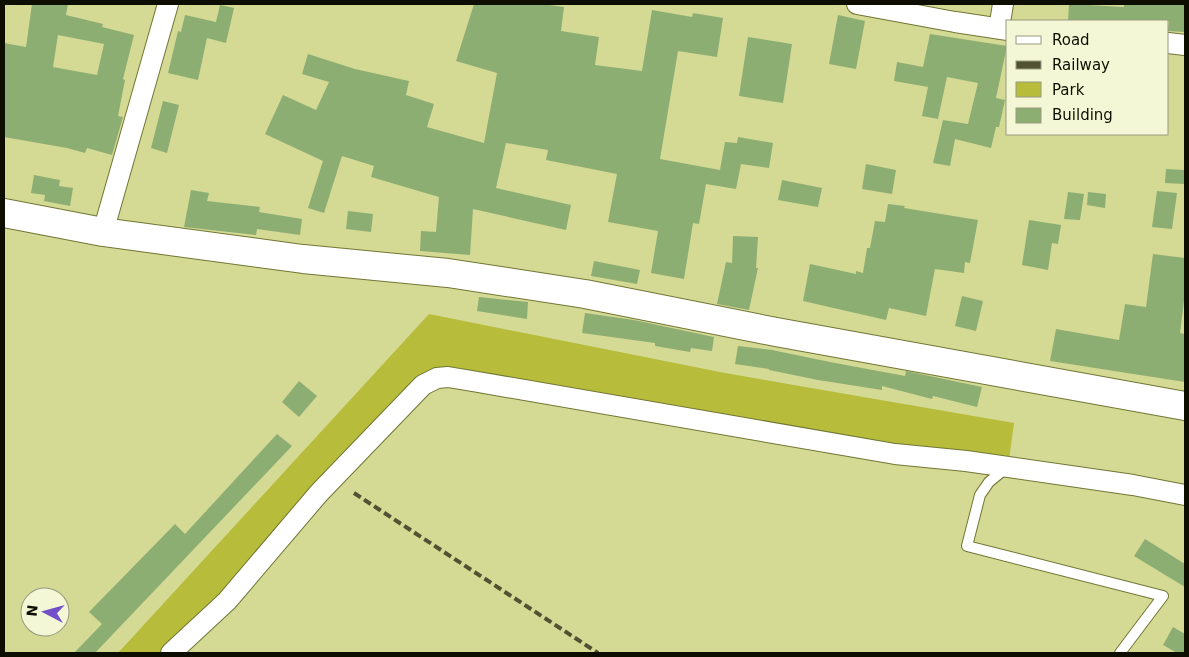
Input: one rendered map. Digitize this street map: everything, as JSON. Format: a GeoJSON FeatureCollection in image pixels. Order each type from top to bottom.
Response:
{"type":"FeatureCollection","features":[{"type":"Feature","properties":{"kind":"main road"},"geometry":{"type":"LineString","coordinates":[[4,213],[103,232],[303,260],[448,273],[585,294],[776,332],[1185,406]]}},
{"type":"Feature","properties":{"kind":"street"},"geometry":{"type":"LineString","coordinates":[[103,232],[168,4]]}},
{"type":"Feature","properties":{"kind":"street"},"geometry":{"type":"LineString","coordinates":[[857,4],[1003,29],[1003,4]]}},
{"type":"Feature","properties":{"kind":"street"},"geometry":{"type":"LineString","coordinates":[[1169,43],[1185,44]]}},
{"type":"Feature","properties":{"kind":"street"},"geometry":{"type":"LineString","coordinates":[[171,653],[227,601],[350,460],[376,436],[423,385],[438,378],[448,377],[895,454],[1008,467],[1133,485],[1185,495]]}},
{"type":"Feature","properties":{"kind":"lane"},"geometry":{"type":"LineString","coordinates":[[1008,467],[989,482],[980,495],[967,546],[1163,596],[1120,653]]}},
{"type":"Feature","properties":{"kind":"green space"},"geometry":{"type":"Polygon","coordinates":[[[429,314],[725,373],[1014,423],[1008,467],[437,378],[171,653],[118,653],[429,314]]]}},
{"type":"Feature","properties":{"kind":"building"},"geometry":{"type":"Polygon","coordinates":[[[32,4],[68,4],[66,15],[103,24],[102,27],[134,35],[123,79],[125,80],[118,116],[123,117],[112,155],[87,148],[85,153],[4,137],[4,43],[26,47],[32,4]],[[58,35],[53,67],[97,75],[104,44],[58,35]]]}},
{"type":"Feature","properties":{"kind":"building"},"geometry":{"type":"Polygon","coordinates":[[[474,4],[543,4],[564,7],[561,31],[599,37],[595,65],[642,71],[652,10],[692,17],[693,13],[723,18],[717,57],[678,51],[660,159],[720,170],[725,142],[737,143],[738,137],[773,143],[769,168],[741,164],[736,189],[706,184],[699,224],[693,223],[684,279],[651,273],[658,231],[608,222],[617,174],[546,160],[548,150],[506,143],[496,188],[571,205],[566,230],[473,209],[470,255],[420,251],[421,231],[436,232],[439,197],[371,177],[374,166],[342,156],[324,213],[308,208],[323,161],[265,134],[283,95],[316,110],[329,82],[302,74],[308,54],[355,69],[409,81],[406,95],[434,104],[427,127],[484,143],[497,73],[456,61],[474,4]]]}},
{"type":"Feature","properties":{"kind":"building"},"geometry":{"type":"Polygon","coordinates":[[[1069,4],[1124,7],[1124,4],[1185,4],[1185,32],[1169,31],[1169,20],[1068,20],[1069,4]]]}},
{"type":"Feature","properties":{"kind":"building"},"geometry":{"type":"Polygon","coordinates":[[[220,5],[234,8],[226,43],[207,38],[198,80],[168,73],[178,31],[181,32],[185,15],[216,22],[220,5]]]}},
{"type":"Feature","properties":{"kind":"building"},"geometry":{"type":"Polygon","coordinates":[[[838,15],[865,21],[856,69],[829,64],[838,15]]]}},
{"type":"Feature","properties":{"kind":"building"},"geometry":{"type":"Polygon","coordinates":[[[930,34],[1006,46],[996,98],[1005,100],[999,127],[996,127],[991,148],[955,139],[950,166],[933,163],[943,120],[968,124],[978,83],[947,77],[938,119],[922,116],[928,87],[894,81],[897,62],[923,67],[930,34]]]}},
{"type":"Feature","properties":{"kind":"building"},"geometry":{"type":"Polygon","coordinates":[[[748,37],[792,44],[783,103],[739,96],[748,37]]]}},
{"type":"Feature","properties":{"kind":"building"},"geometry":{"type":"Polygon","coordinates":[[[163,101],[179,105],[167,153],[151,148],[163,101]]]}},
{"type":"Feature","properties":{"kind":"building"},"geometry":{"type":"Polygon","coordinates":[[[866,164],[896,170],[892,194],[862,189],[866,164]]]}},
{"type":"Feature","properties":{"kind":"building"},"geometry":{"type":"Polygon","coordinates":[[[1166,169],[1185,170],[1185,184],[1165,183],[1166,169]]]}},
{"type":"Feature","properties":{"kind":"building"},"geometry":{"type":"Polygon","coordinates":[[[34,175],[60,180],[59,186],[73,188],[70,206],[44,201],[45,195],[31,193],[34,175]]]}},
{"type":"Feature","properties":{"kind":"building"},"geometry":{"type":"Polygon","coordinates":[[[782,180],[822,188],[818,207],[778,200],[782,180]]]}},
{"type":"Feature","properties":{"kind":"building"},"geometry":{"type":"Polygon","coordinates":[[[191,190],[209,193],[207,201],[260,207],[259,212],[302,219],[300,235],[257,229],[256,235],[184,227],[191,190]]]}},
{"type":"Feature","properties":{"kind":"building"},"geometry":{"type":"Polygon","coordinates":[[[1157,191],[1177,193],[1172,229],[1152,227],[1157,191]]]}},
{"type":"Feature","properties":{"kind":"building"},"geometry":{"type":"Polygon","coordinates":[[[1068,192],[1084,194],[1080,220],[1064,219],[1068,192]]]}},
{"type":"Feature","properties":{"kind":"building"},"geometry":{"type":"Polygon","coordinates":[[[1088,192],[1106,194],[1105,208],[1087,205],[1088,192]]]}},
{"type":"Feature","properties":{"kind":"building"},"geometry":{"type":"Polygon","coordinates":[[[888,204],[978,220],[970,263],[965,262],[964,273],[935,269],[926,316],[889,308],[886,320],[803,301],[810,264],[856,274],[856,271],[863,273],[867,248],[870,248],[875,221],[885,222],[888,204]]]}},
{"type":"Feature","properties":{"kind":"building"},"geometry":{"type":"Polygon","coordinates":[[[348,211],[373,214],[371,232],[346,229],[348,211]]]}},
{"type":"Feature","properties":{"kind":"building"},"geometry":{"type":"Polygon","coordinates":[[[1029,220],[1061,225],[1058,244],[1052,243],[1048,270],[1022,265],[1029,220]]]}},
{"type":"Feature","properties":{"kind":"building"},"geometry":{"type":"Polygon","coordinates":[[[733,236],[758,237],[756,268],[758,268],[749,310],[717,304],[726,262],[732,263],[733,236]]]}},
{"type":"Feature","properties":{"kind":"building"},"geometry":{"type":"Polygon","coordinates":[[[1153,254],[1185,258],[1185,293],[1180,333],[1185,334],[1185,382],[1050,361],[1056,329],[1119,340],[1125,304],[1146,307],[1153,254]]]}},
{"type":"Feature","properties":{"kind":"building"},"geometry":{"type":"Polygon","coordinates":[[[594,261],[640,270],[637,284],[591,276],[594,261]]]}},
{"type":"Feature","properties":{"kind":"building"},"geometry":{"type":"Polygon","coordinates":[[[962,296],[983,301],[976,331],[955,326],[962,296]]]}},
{"type":"Feature","properties":{"kind":"building"},"geometry":{"type":"Polygon","coordinates":[[[479,297],[528,302],[527,319],[477,311],[479,297]]]}},
{"type":"Feature","properties":{"kind":"building"},"geometry":{"type":"Polygon","coordinates":[[[585,313],[634,320],[714,337],[712,351],[691,348],[690,352],[655,346],[655,343],[582,333],[585,313]]]}},
{"type":"Feature","properties":{"kind":"building"},"geometry":{"type":"Polygon","coordinates":[[[738,346],[772,350],[905,376],[906,371],[982,387],[977,407],[933,396],[932,399],[882,386],[882,390],[735,364],[738,346]]]}},
{"type":"Feature","properties":{"kind":"building"},"geometry":{"type":"Polygon","coordinates":[[[299,381],[317,396],[299,417],[282,402],[299,381]]]}},
{"type":"Feature","properties":{"kind":"building"},"geometry":{"type":"Polygon","coordinates":[[[277,434],[292,446],[95,653],[74,653],[102,624],[89,612],[175,524],[185,534],[277,434]]]}},
{"type":"Feature","properties":{"kind":"building"},"geometry":{"type":"Polygon","coordinates":[[[1145,539],[1185,564],[1185,587],[1134,556],[1145,539]]]}},
{"type":"Feature","properties":{"kind":"building"},"geometry":{"type":"Polygon","coordinates":[[[1173,627],[1185,634],[1185,653],[1177,653],[1163,645],[1173,627]]]}},
{"type":"Feature","properties":{"kind":"railway"},"geometry":{"type":"LineString","coordinates":[[354,493],[598,653]]}}]}
